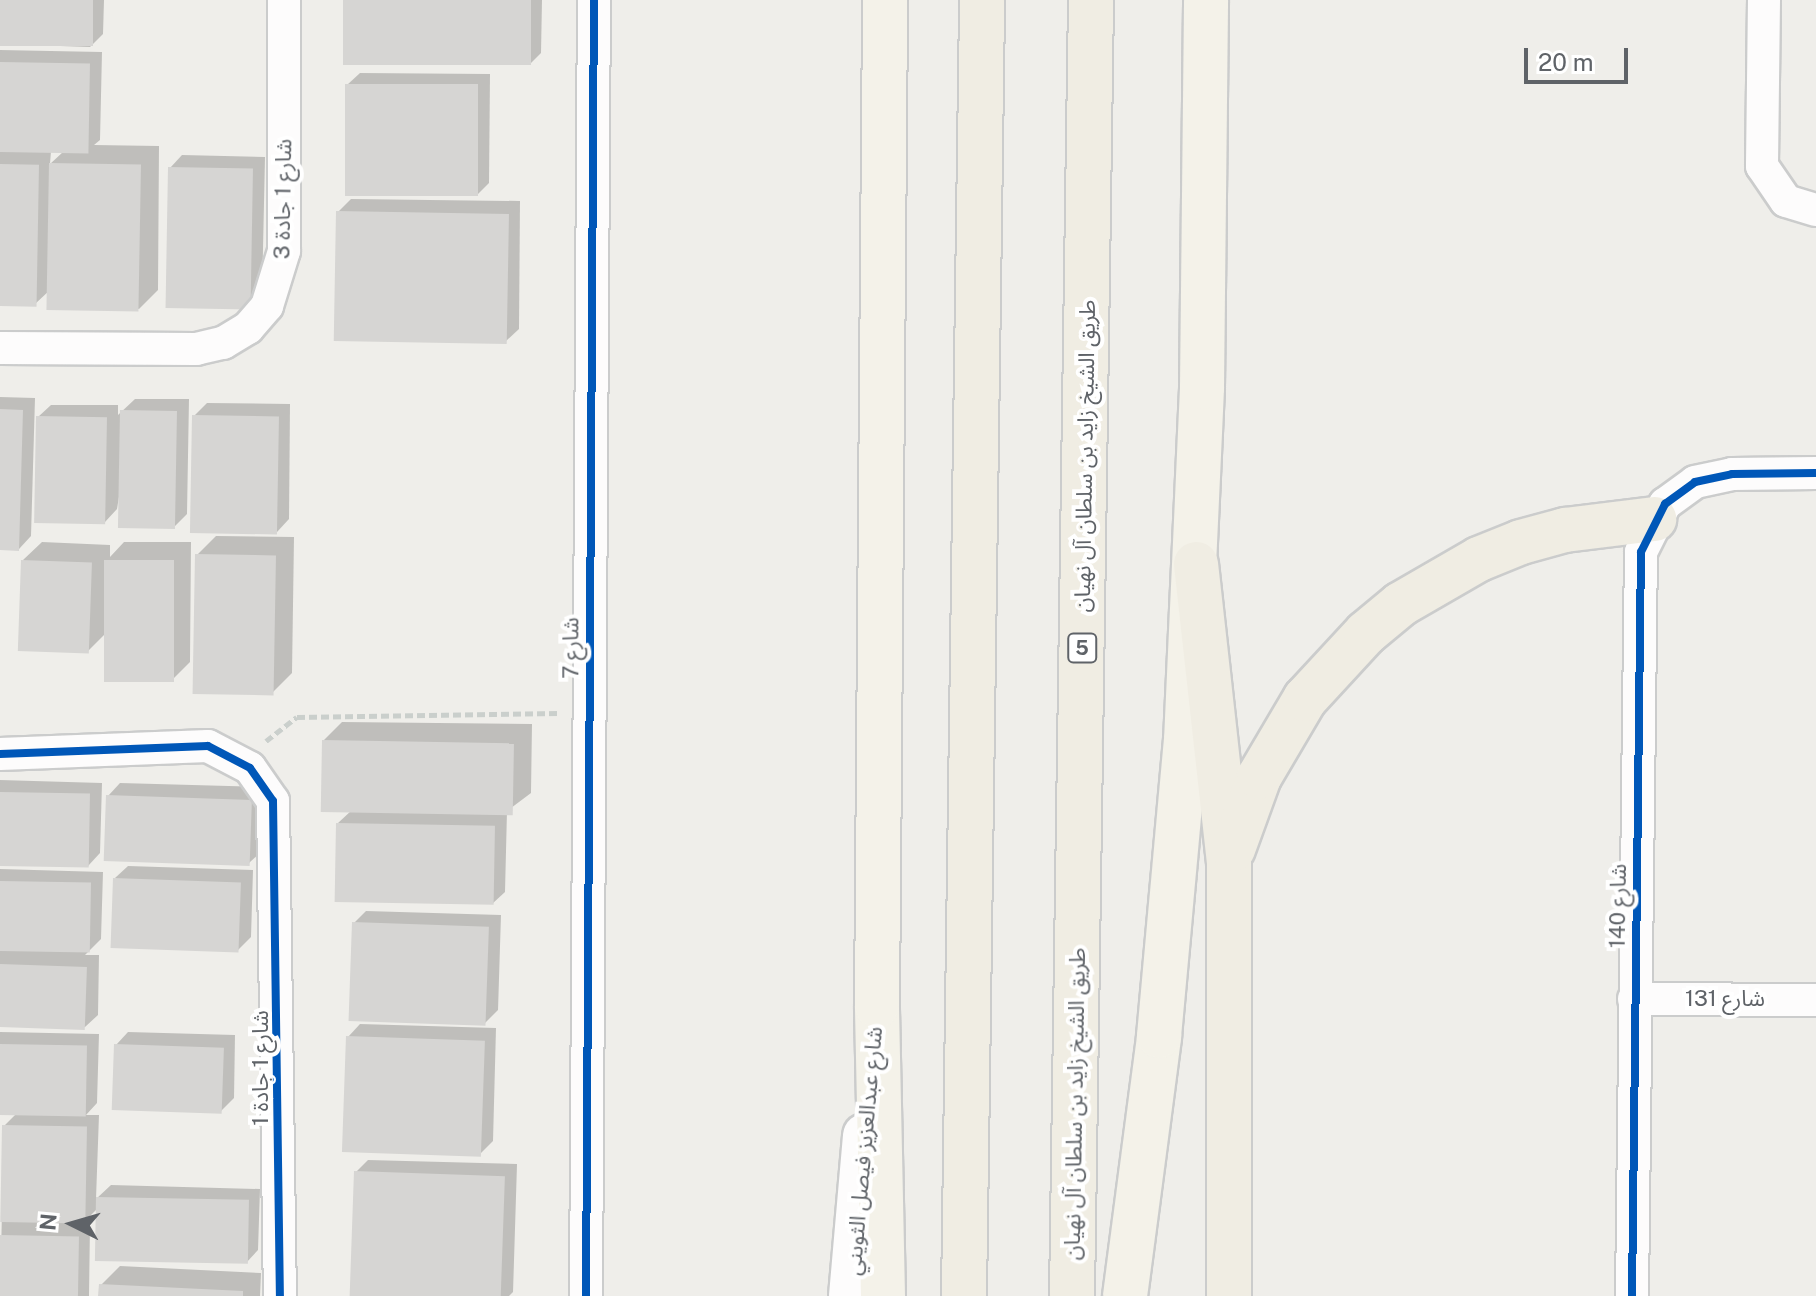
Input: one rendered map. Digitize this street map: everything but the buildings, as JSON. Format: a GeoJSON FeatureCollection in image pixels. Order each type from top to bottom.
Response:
{"type":"FeatureCollection","features":[{"type":"Feature","properties":{"kind":"highway"},"geometry":{"type":"LineString","coordinates":[[964,1296],[982,0]]}},
{"type":"Feature","properties":{"kind":"highway","name":"طريق الشيخ زايد بن سلطان آل نهيان"},"geometry":{"type":"LineString","coordinates":[[1072,1296],[1091,0]]}},
{"type":"Feature","properties":{"kind":"highway"},"geometry":{"type":"LineString","coordinates":[[1229,862],[1259,777],[1305,699],[1366,633],[1401,604],[1479,559],[1521,542],[1565,530],[1654,519]]}},
{"type":"Feature","properties":{"kind":"highway"},"geometry":{"type":"LineString","coordinates":[[1196,564],[1229,862],[1229,1296]]}},
{"type":"Feature","properties":{"kind":"main road"},"geometry":{"type":"LineString","coordinates":[[883,1296],[877,1006],[885,0]]}},
{"type":"Feature","properties":{"kind":"main road"},"geometry":{"type":"LineString","coordinates":[[1125,1296],[1174,889],[1196,564],[1206,0]]}},
{"type":"Feature","properties":{"kind":"street","name":"شارع 1 جادة 3"},"geometry":{"type":"LineString","coordinates":[[0,348],[196,349],[223,343],[267,306],[284,251],[284,0]]}},
{"type":"Feature","properties":{"kind":"street","name":"شارع 7"},"geometry":{"type":"LineString","coordinates":[[586,1296],[594,0]]}},
{"type":"Feature","properties":{"kind":"street"},"geometry":{"type":"LineString","coordinates":[[1764,0],[1762,166],[1786,201],[1816,210]]}},
{"type":"Feature","properties":{"kind":"street"},"geometry":{"type":"LineString","coordinates":[[1654,519],[1679,491],[1713,476],[1816,473]]}},
{"type":"Feature","properties":{"kind":"street","name":"شارع 140"},"geometry":{"type":"LineString","coordinates":[[1632,1296],[1640,570],[1654,519]]}},
{"type":"Feature","properties":{"kind":"street","name":"شارع 1 جادة 1"},"geometry":{"type":"LineString","coordinates":[[0,754],[185,745],[222,750],[250,768],[273,801],[277,823],[280,1296]]}},
{"type":"Feature","properties":{"kind":"street","name":"شارع 131"},"geometry":{"type":"LineString","coordinates":[[1634,999],[1816,1000]]}},
{"type":"Feature","properties":{"kind":"street","name":"شارع عبدالعزيز فيصل الثويني"},"geometry":{"type":"LineString","coordinates":[[851,1296],[877,1006]]}},
{"type":"Feature","properties":{"kind":"path"},"geometry":{"type":"LineString","coordinates":[[250,768],[269,736],[297,717],[588,713]]}},
{"type":"Feature","properties":{"kind":"cycle path"},"geometry":{"type":"LineString","coordinates":[[586,1296],[594,0]]}},
{"type":"Feature","properties":{"kind":"cycle path"},"geometry":{"type":"LineString","coordinates":[[1632,1296],[1641,552],[1665,504],[1695,482],[1732,474],[1816,473]]}},
{"type":"Feature","properties":{"kind":"cycle path"},"geometry":{"type":"LineString","coordinates":[[0,754],[208,746],[250,768],[273,801],[280,1296]]}}]}
